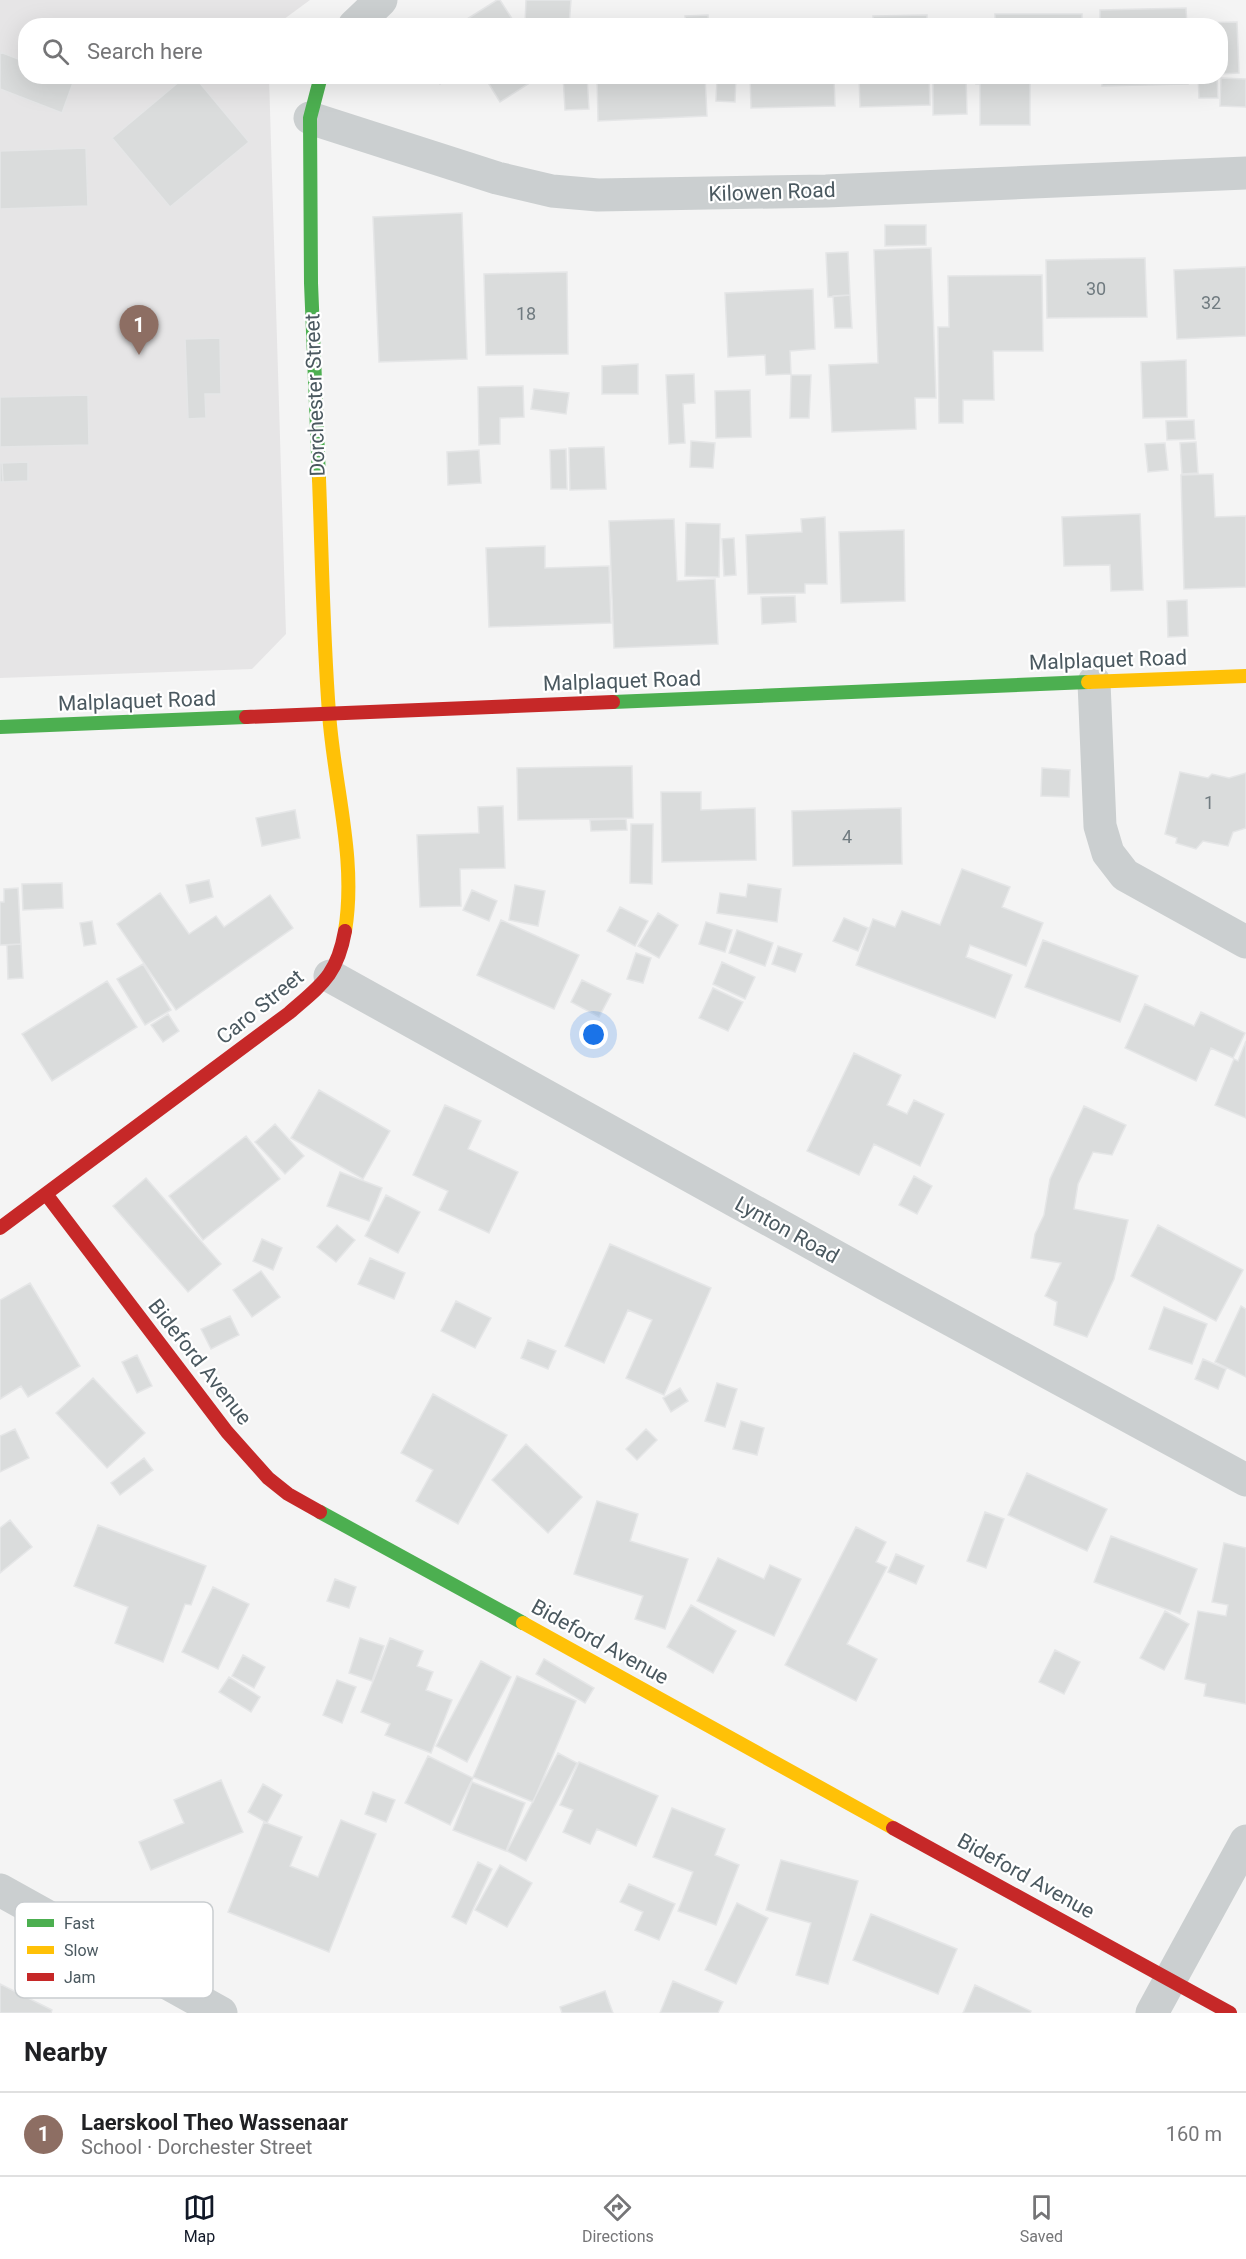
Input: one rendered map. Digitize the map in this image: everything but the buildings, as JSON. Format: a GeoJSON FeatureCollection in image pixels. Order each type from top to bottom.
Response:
{"type":"FeatureCollection","features":[{"type":"Feature","properties":{"kind":"street"},"geometry":{"type":"LineString","coordinates":[[362,18],[381,0]]}},
{"type":"Feature","properties":{"kind":"street","name":"Dorchester Street"},"geometry":{"type":"LineString","coordinates":[[319,84],[310,118],[311,283],[329,715]]}},
{"type":"Feature","properties":{"kind":"street","name":"Kilowen Road"},"geometry":{"type":"LineString","coordinates":[[310,118],[497,178],[552,191],[598,195],[826,191],[1246,173]]}},
{"type":"Feature","properties":{"kind":"street","name":"Malplaquet Road"},"geometry":{"type":"LineString","coordinates":[[0,727],[1246,676]]}},
{"type":"Feature","properties":{"kind":"street"},"geometry":{"type":"LineString","coordinates":[[1094,682],[1100,826],[1108,853],[1125,875],[1246,942]]}},
{"type":"Feature","properties":{"kind":"street","name":"Caro Street"},"geometry":{"type":"LineString","coordinates":[[0,1228],[238,1053],[289,1013],[330,976],[341,952],[350,900],[341,793],[329,715]]}},
{"type":"Feature","properties":{"kind":"street","name":"Lynton Road"},"geometry":{"type":"LineString","coordinates":[[330,976],[885,1284],[1246,1480]]}},
{"type":"Feature","properties":{"kind":"street","name":"Bideford Avenue"},"geometry":{"type":"LineString","coordinates":[[46,1194],[227,1432],[268,1478],[288,1494],[1230,2013]]}},
{"type":"Feature","properties":{"kind":"street"},"geometry":{"type":"LineString","coordinates":[[1152,2013],[1246,1841]]}},
{"type":"Feature","properties":{"kind":"street"},"geometry":{"type":"LineString","coordinates":[[0,1890],[22,1902]]}},
{"type":"Feature","properties":{"kind":"street"},"geometry":{"type":"LineString","coordinates":[[194,1998],[221,2013]]}},
{"type":"Feature","properties":{"kind":"shaded area"},"geometry":{"type":"Polygon","coordinates":[[[0,0],[310,0],[286,18],[18,18],[18,84],[269,84],[286,634],[252,669],[0,678],[0,0]]]}},
{"type":"Feature","properties":{"kind":"traffic: fast"},"geometry":{"type":"LineString","coordinates":[[319,84],[310,118],[311,283],[319,479]]}},
{"type":"Feature","properties":{"kind":"traffic: fast"},"geometry":{"type":"LineString","coordinates":[[613,702],[1088,682]]}},
{"type":"Feature","properties":{"kind":"traffic: fast"},"geometry":{"type":"LineString","coordinates":[[0,727],[246,717]]}},
{"type":"Feature","properties":{"kind":"traffic: fast"},"geometry":{"type":"LineString","coordinates":[[320,1512],[523,1623]]}},
{"type":"Feature","properties":{"kind":"traffic: slow"},"geometry":{"type":"LineString","coordinates":[[319,479],[329,713],[347,849],[348,904],[345,931]]}},
{"type":"Feature","properties":{"kind":"traffic: slow"},"geometry":{"type":"LineString","coordinates":[[1088,682],[1246,676]]}},
{"type":"Feature","properties":{"kind":"traffic: slow"},"geometry":{"type":"LineString","coordinates":[[523,1623],[893,1828]]}},
{"type":"Feature","properties":{"kind":"traffic: jam"},"geometry":{"type":"LineString","coordinates":[[246,717],[613,702]]}},
{"type":"Feature","properties":{"kind":"traffic: jam"},"geometry":{"type":"LineString","coordinates":[[0,1228],[289,1013],[326,978],[337,959],[345,931]]}},
{"type":"Feature","properties":{"kind":"traffic: jam"},"geometry":{"type":"LineString","coordinates":[[46,1194],[227,1432],[268,1478],[288,1494],[320,1512]]}},
{"type":"Feature","properties":{"kind":"traffic: jam"},"geometry":{"type":"LineString","coordinates":[[893,1828],[1230,2013]]}},
{"type":"Feature","properties":{"kind":"place","name":"Laerskool Theo Wassenaar"},"geometry":{"type":"Point","coordinates":[139,355]}}]}
